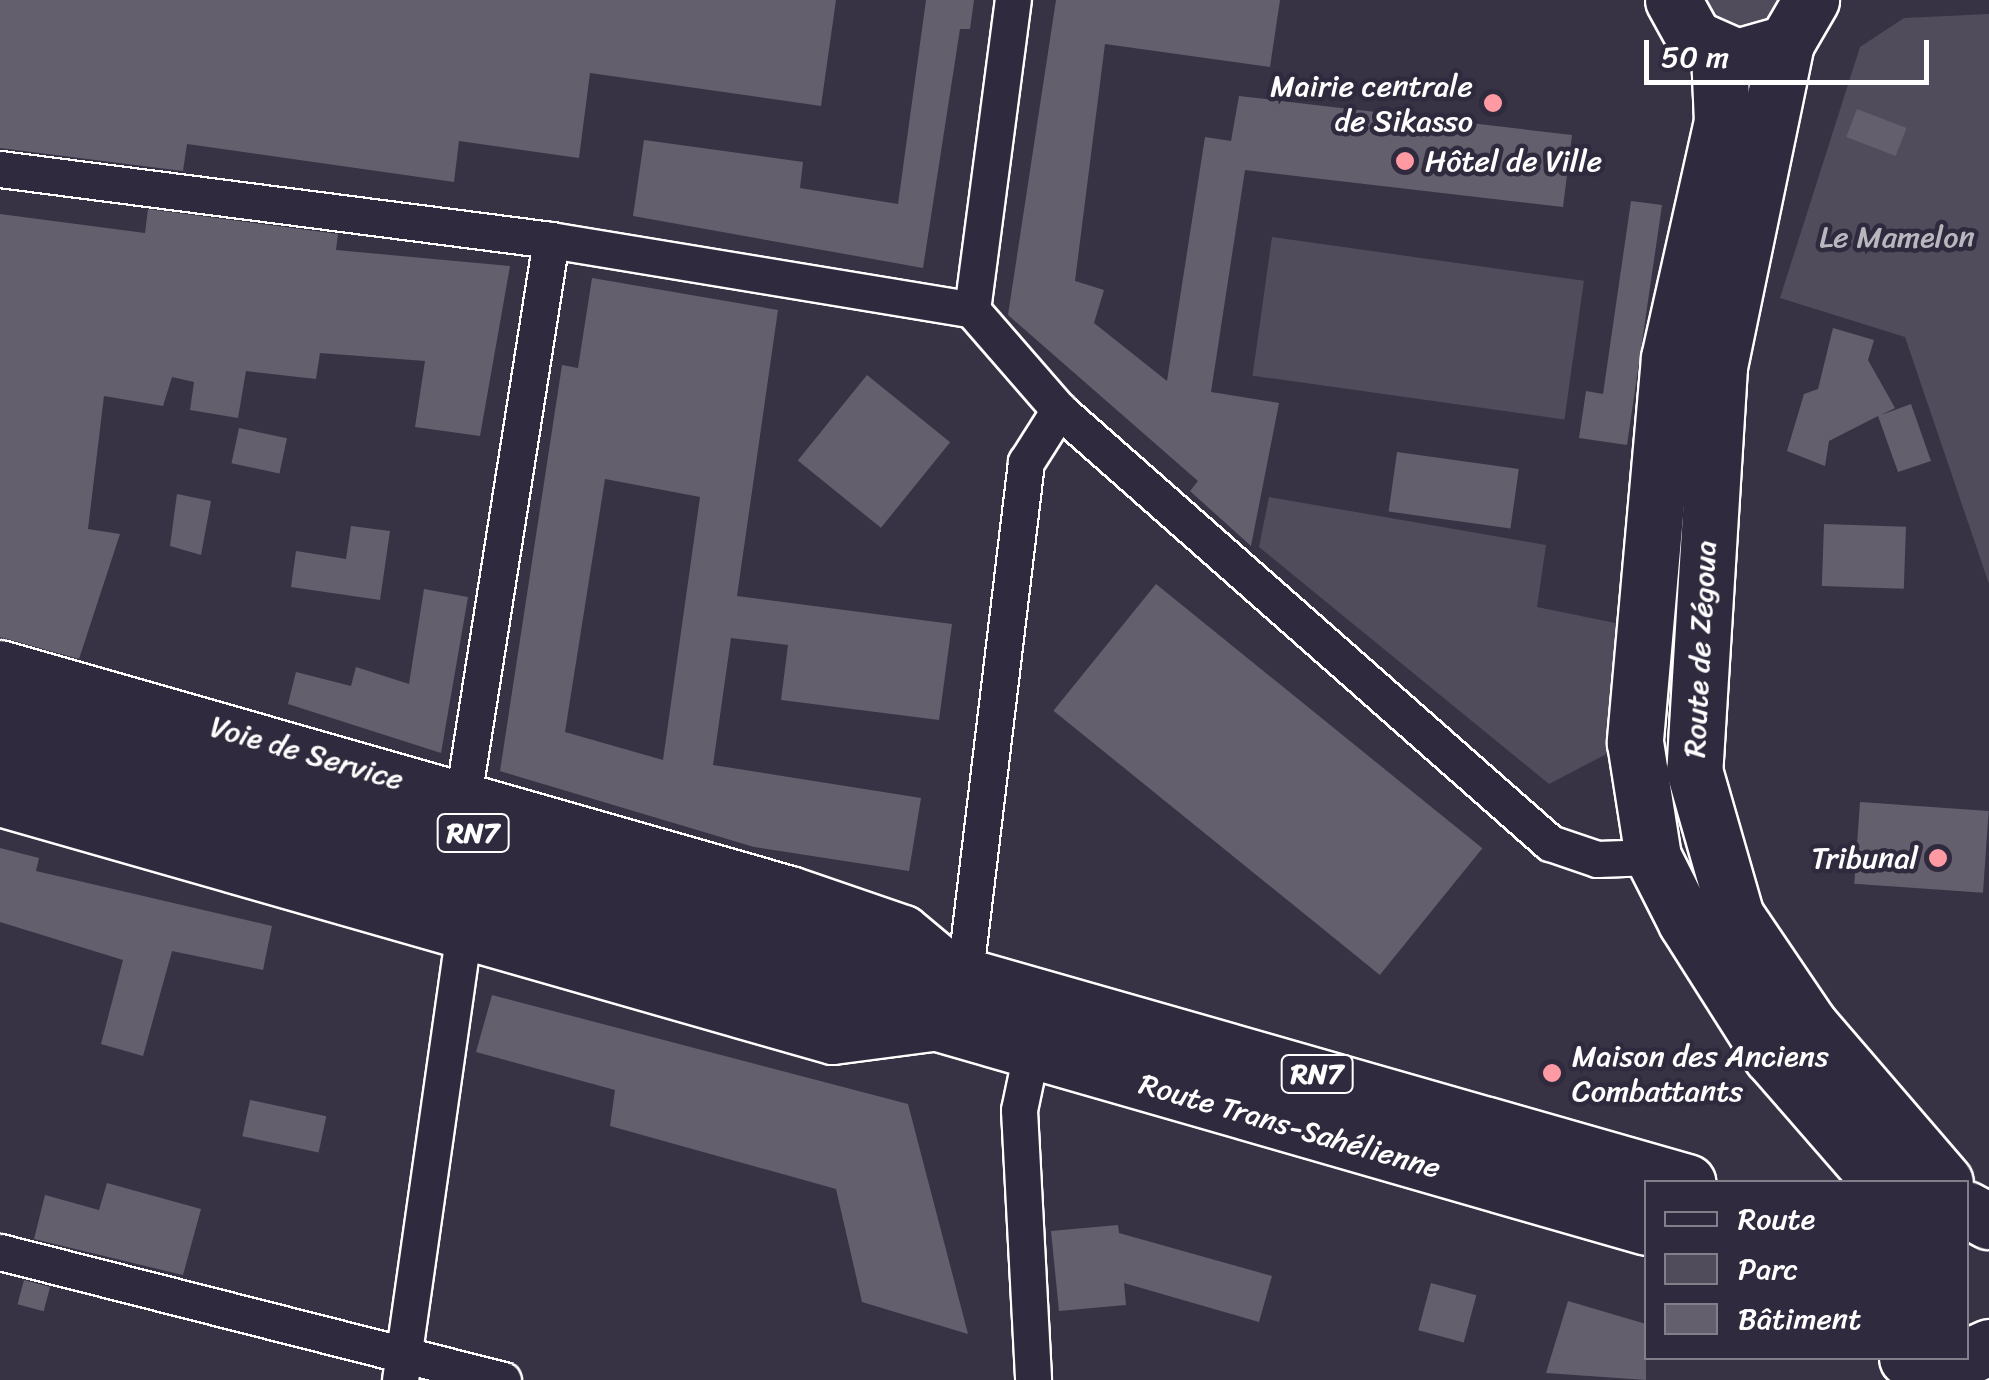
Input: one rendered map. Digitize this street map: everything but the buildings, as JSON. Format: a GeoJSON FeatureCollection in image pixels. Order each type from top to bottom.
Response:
{"type":"FeatureCollection","features":[{"type":"Feature","properties":{"kind":"main road"},"geometry":{"type":"LineString","coordinates":[[1672,0],[1694,38],[1719,53],[1754,56],[1799,22]]}},
{"type":"Feature","properties":{"kind":"main road","name":"Route de Zégoua"},"geometry":{"type":"LineString","coordinates":[[1799,22],[1719,367],[1694,770],[1736,916],[1809,1024],[1943,1180]]}},
{"type":"Feature","properties":{"kind":"main road","name":"Route de Zégoua"},"geometry":{"type":"LineString","coordinates":[[1719,53],[1722,121],[1670,358],[1638,668],[1635,742],[1653,857],[1772,1056],[1880,1180]]}},
{"type":"Feature","properties":{"kind":"main road","name":"Voie de Service"},"geometry":{"type":"LineString","coordinates":[[0,666],[463,797],[904,931],[955,969]]}},
{"type":"Feature","properties":{"kind":"main road","name":"RN7"},"geometry":{"type":"LineString","coordinates":[[0,700],[955,969]]}},
{"type":"Feature","properties":{"kind":"main road","name":"RN7"},"geometry":{"type":"LineString","coordinates":[[0,753],[932,1026]]}},
{"type":"Feature","properties":{"kind":"main road"},"geometry":{"type":"LineString","coordinates":[[0,800],[463,936],[834,1039],[932,1026]]}},
{"type":"Feature","properties":{"kind":"main road","name":"Route Trans-Sahélienne"},"geometry":{"type":"LineString","coordinates":[[955,969],[1680,1180]]}},
{"type":"Feature","properties":{"kind":"main road","name":"Route Trans-Sahélienne"},"geometry":{"type":"LineString","coordinates":[[932,1026],[1644,1226]]}},
{"type":"Feature","properties":{"kind":"main road"},"geometry":{"type":"LineString","coordinates":[[1922,1360],[1952,1364],[1961,1360]]}},
{"type":"Feature","properties":{"kind":"street"},"geometry":{"type":"LineString","coordinates":[[972,310],[1013,0]]}},
{"type":"Feature","properties":{"kind":"street"},"geometry":{"type":"LineString","coordinates":[[0,168],[551,240],[972,310],[1058,410],[1550,843],[1597,859],[1653,857]]}},
{"type":"Feature","properties":{"kind":"street"},"geometry":{"type":"LineString","coordinates":[[463,797],[551,240]]}},
{"type":"Feature","properties":{"kind":"street"},"geometry":{"type":"LineString","coordinates":[[955,969],[1026,462],[1058,410]]}},
{"type":"Feature","properties":{"kind":"street"},"geometry":{"type":"LineString","coordinates":[[401,1368],[463,936]]}},
{"type":"Feature","properties":{"kind":"street"},"geometry":{"type":"LineString","coordinates":[[1031,1054],[1019,1110],[1033,1380]]}},
{"type":"Feature","properties":{"kind":"street"},"geometry":{"type":"LineString","coordinates":[[0,1252],[401,1368],[503,1380]]}},
{"type":"Feature","properties":{"kind":"green space"},"geometry":{"type":"Polygon","coordinates":[[[1692,0],[1794,0],[1787,15],[1726,36],[1692,0]]]}},
{"type":"Feature","properties":{"kind":"green space","name":"Le Mamelon"},"geometry":{"type":"Polygon","coordinates":[[[1989,14],[1989,584],[1905,337],[1780,298],[1860,47],[1904,18],[1989,14]]]}},
{"type":"Feature","properties":{"kind":"green space"},"geometry":{"type":"Polygon","coordinates":[[[1272,237],[1584,281],[1564,419],[1253,376],[1272,237]]]}},
{"type":"Feature","properties":{"kind":"green space"},"geometry":{"type":"Polygon","coordinates":[[[1269,497],[1546,545],[1537,607],[1630,626],[1616,749],[1549,784],[1259,547],[1269,497]]]}},
{"type":"Feature","properties":{"kind":"place","name":"Mairie centrale de Sikasso"},"geometry":{"type":"Point","coordinates":[1493,103]}},
{"type":"Feature","properties":{"kind":"place","name":"Hôtel de Ville"},"geometry":{"type":"Point","coordinates":[1405,161]}},
{"type":"Feature","properties":{"kind":"place","name":"Tribunal"},"geometry":{"type":"Point","coordinates":[1938,858]}},
{"type":"Feature","properties":{"kind":"place","name":"Maison des Anciens Combattants"},"geometry":{"type":"Point","coordinates":[1552,1073]}}]}
